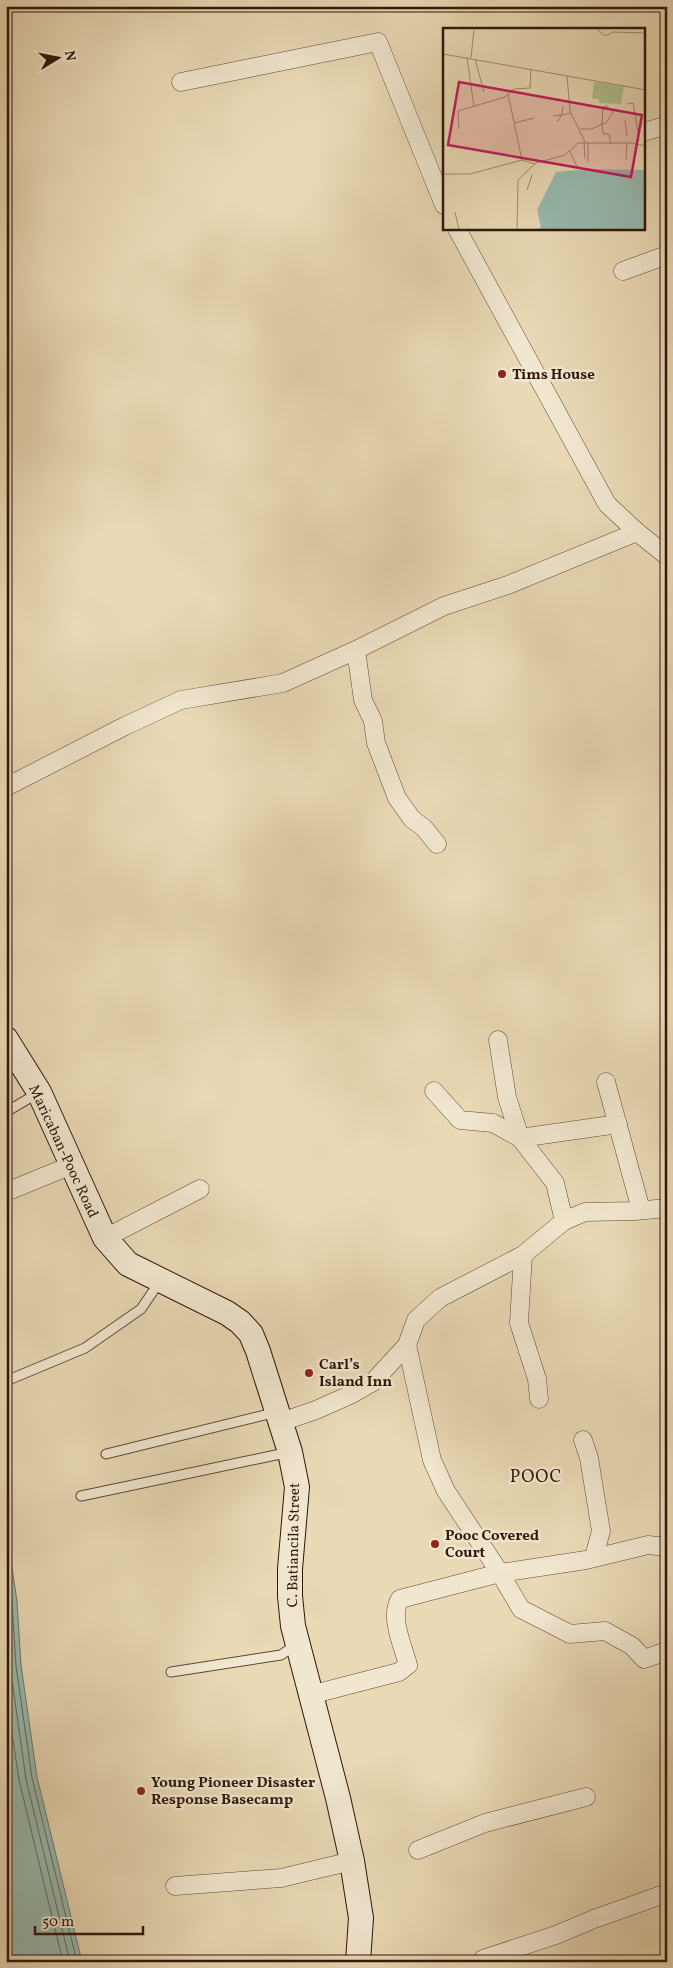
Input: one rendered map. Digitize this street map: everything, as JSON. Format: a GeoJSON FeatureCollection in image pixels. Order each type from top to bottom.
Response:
{"type":"FeatureCollection","features":[{"type":"Feature","properties":{"kind":"street"},"geometry":{"type":"LineString","coordinates":[[181,82],[378,42],[443,199]]}},
{"type":"Feature","properties":{"kind":"street"},"geometry":{"type":"LineString","coordinates":[[646,131],[667,125]]}},
{"type":"Feature","properties":{"kind":"street"},"geometry":{"type":"LineString","coordinates":[[458,230],[608,504],[637,532],[667,556]]}},
{"type":"Feature","properties":{"kind":"street"},"geometry":{"type":"LineString","coordinates":[[623,271],[667,255]]}},
{"type":"Feature","properties":{"kind":"street"},"geometry":{"type":"LineString","coordinates":[[6,787],[125,726],[182,700],[283,683],[356,650],[444,606],[508,585],[637,532]]}},
{"type":"Feature","properties":{"kind":"street"},"geometry":{"type":"LineString","coordinates":[[356,650],[363,700],[373,721],[376,742],[396,798],[412,820],[424,828],[437,844]]}},
{"type":"Feature","properties":{"kind":"street","name":"Maricaban-Pooc Road"},"geometry":{"type":"LineString","coordinates":[[6,1039],[39,1092],[105,1238]]}},
{"type":"Feature","properties":{"kind":"street"},"geometry":{"type":"LineString","coordinates":[[498,1040],[507,1097],[520,1138],[554,1183],[564,1220]]}},
{"type":"Feature","properties":{"kind":"street"},"geometry":{"type":"LineString","coordinates":[[606,1082],[641,1210]]}},
{"type":"Feature","properties":{"kind":"street"},"geometry":{"type":"LineString","coordinates":[[434,1091],[460,1120],[493,1124],[520,1138],[618,1124]]}},
{"type":"Feature","properties":{"kind":"street"},"geometry":{"type":"LineString","coordinates":[[6,1192],[72,1165]]}},
{"type":"Feature","properties":{"kind":"street"},"geometry":{"type":"LineString","coordinates":[[105,1238],[200,1189]]}},
{"type":"Feature","properties":{"kind":"street"},"geometry":{"type":"LineString","coordinates":[[279,1417],[325,1406],[373,1382],[407,1345],[416,1320],[440,1298],[523,1255],[564,1220],[585,1212],[667,1208]]}},
{"type":"Feature","properties":{"kind":"street","name":"C. Batiancila Street"},"geometry":{"type":"LineString","coordinates":[[105,1238],[128,1264],[226,1313],[240,1322],[251,1334],[258,1351],[290,1452],[297,1487],[290,1569],[293,1626],[338,1798],[352,1861],[361,1918],[358,1962]]}},
{"type":"Feature","properties":{"kind":"street"},"geometry":{"type":"LineString","coordinates":[[523,1255],[519,1323],[537,1379],[539,1399]]}},
{"type":"Feature","properties":{"kind":"street"},"geometry":{"type":"LineString","coordinates":[[407,1345],[432,1460],[446,1491],[500,1573],[521,1609],[570,1634],[605,1631],[632,1646],[644,1659],[667,1651]]}},
{"type":"Feature","properties":{"kind":"street"},"geometry":{"type":"LineString","coordinates":[[583,1440],[589,1458],[601,1531],[594,1557]]}},
{"type":"Feature","properties":{"kind":"street"},"geometry":{"type":"LineString","coordinates":[[310,1695],[399,1672],[408,1665],[396,1618],[396,1607],[400,1599],[500,1573],[594,1557],[648,1545],[667,1547]]}},
{"type":"Feature","properties":{"kind":"street"},"geometry":{"type":"LineString","coordinates":[[418,1850],[485,1823],[586,1797]]}},
{"type":"Feature","properties":{"kind":"street"},"geometry":{"type":"LineString","coordinates":[[175,1886],[281,1878],[352,1861]]}},
{"type":"Feature","properties":{"kind":"street"},"geometry":{"type":"LineString","coordinates":[[483,1959],[556,1935],[594,1919],[667,1893]]}},
{"type":"Feature","properties":{"kind":"lane"},"geometry":{"type":"LineString","coordinates":[[6,1112],[39,1092]]}},
{"type":"Feature","properties":{"kind":"lane"},"geometry":{"type":"LineString","coordinates":[[6,1381],[85,1348],[141,1309],[160,1281]]}},
{"type":"Feature","properties":{"kind":"lane"},"geometry":{"type":"LineString","coordinates":[[106,1454],[279,1417]]}},
{"type":"Feature","properties":{"kind":"lane"},"geometry":{"type":"LineString","coordinates":[[81,1496],[290,1452]]}},
{"type":"Feature","properties":{"kind":"lane"},"geometry":{"type":"LineString","coordinates":[[171,1672],[281,1655],[297,1644]]}},
{"type":"Feature","properties":{"kind":"water"},"geometry":{"type":"Polygon","coordinates":[[[6,1527],[17,1601],[21,1665],[37,1777],[82,1962],[6,1962],[6,1527]]]}},
{"type":"Feature","properties":{"kind":"place","name":"Tims House"},"geometry":{"type":"Point","coordinates":[502,374]}},
{"type":"Feature","properties":{"kind":"place","name":"Carl’s Island Inn"},"geometry":{"type":"Point","coordinates":[309,1373]}},
{"type":"Feature","properties":{"kind":"place","name":"Pooc Covered Court"},"geometry":{"type":"Point","coordinates":[435,1544]}},
{"type":"Feature","properties":{"kind":"place","name":"Young Pioneer Disaster Response Basecamp"},"geometry":{"type":"Point","coordinates":[141,1791]}},
{"type":"Feature","properties":{"kind":"district","name":"POOC"},"geometry":{"type":"Point","coordinates":[536,1476]}}]}
